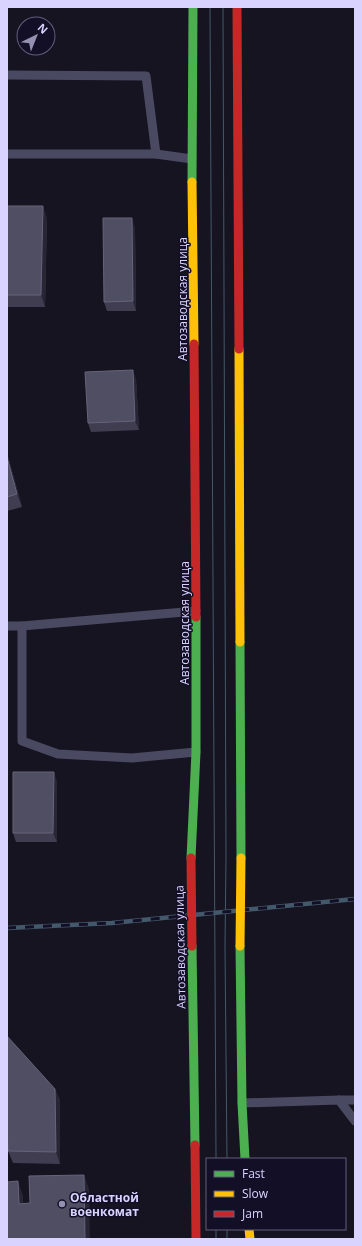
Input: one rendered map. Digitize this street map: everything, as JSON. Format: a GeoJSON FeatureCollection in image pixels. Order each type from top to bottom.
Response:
{"type":"FeatureCollection","features":[{"type":"Feature","properties":{"kind":"main road","name":"Автозаводская улица"},"geometry":{"type":"LineString","coordinates":[[193,7],[192,159],[196,752],[191,858],[196,1239]]}},
{"type":"Feature","properties":{"kind":"main road"},"geometry":{"type":"LineString","coordinates":[[236,7],[241,858],[240,946],[242,1103],[245,1158]]}},
{"type":"Feature","properties":{"kind":"lane"},"geometry":{"type":"LineString","coordinates":[[7,75],[146,76],[156,154]]}},
{"type":"Feature","properties":{"kind":"lane"},"geometry":{"type":"LineString","coordinates":[[7,154],[156,154],[192,159]]}},
{"type":"Feature","properties":{"kind":"lane"},"geometry":{"type":"LineString","coordinates":[[7,626],[196,611]]}},
{"type":"Feature","properties":{"kind":"lane"},"geometry":{"type":"LineString","coordinates":[[22,626],[22,741],[58,754],[132,758],[196,752]]}},
{"type":"Feature","properties":{"kind":"lane"},"geometry":{"type":"LineString","coordinates":[[340,1100],[355,1121]]}},
{"type":"Feature","properties":{"kind":"lane"},"geometry":{"type":"LineString","coordinates":[[242,1103],[355,1100]]}},
{"type":"Feature","properties":{"kind":"building"},"geometry":{"type":"Polygon","coordinates":[[[7,206],[43,206],[41,295],[7,295],[7,206]]]}},
{"type":"Feature","properties":{"kind":"building"},"geometry":{"type":"Polygon","coordinates":[[[103,218],[132,218],[133,301],[104,302],[103,218]]]}},
{"type":"Feature","properties":{"kind":"building"},"geometry":{"type":"Polygon","coordinates":[[[133,370],[135,421],[88,423],[85,372],[133,370]]]}},
{"type":"Feature","properties":{"kind":"building"},"geometry":{"type":"Polygon","coordinates":[[[7,457],[17,494],[7,497],[7,457]]]}},
{"type":"Feature","properties":{"kind":"building"},"geometry":{"type":"Polygon","coordinates":[[[13,772],[54,772],[53,833],[13,833],[13,772]]]}},
{"type":"Feature","properties":{"kind":"building"},"geometry":{"type":"Polygon","coordinates":[[[7,1036],[55,1089],[56,1152],[8,1151],[7,1036]]]}},
{"type":"Feature","properties":{"kind":"building"},"geometry":{"type":"Polygon","coordinates":[[[84,1175],[85,1239],[7,1239],[7,1182],[18,1181],[19,1204],[30,1203],[29,1176],[84,1175]]]}},
{"type":"Feature","properties":{"kind":"tram line"},"geometry":{"type":"LineString","coordinates":[[210,7],[216,1158]]}},
{"type":"Feature","properties":{"kind":"tram line"},"geometry":{"type":"LineString","coordinates":[[223,7],[225,946],[227,1158]]}},
{"type":"Feature","properties":{"kind":"tram line"},"geometry":{"type":"LineString","coordinates":[[216,1230],[216,1239]]}},
{"type":"Feature","properties":{"kind":"tram line"},"geometry":{"type":"LineString","coordinates":[[227,1230],[227,1239]]}},
{"type":"Feature","properties":{"kind":"railway"},"geometry":{"type":"LineString","coordinates":[[7,928],[112,923],[355,899]]}},
{"type":"Feature","properties":{"kind":"traffic: fast"},"geometry":{"type":"LineString","coordinates":[[192,182],[193,7]]}},
{"type":"Feature","properties":{"kind":"traffic: fast"},"geometry":{"type":"LineString","coordinates":[[191,858],[196,752],[196,617]]}},
{"type":"Feature","properties":{"kind":"traffic: fast"},"geometry":{"type":"LineString","coordinates":[[240,642],[241,858]]}},
{"type":"Feature","properties":{"kind":"traffic: fast"},"geometry":{"type":"LineString","coordinates":[[192,946],[195,1145]]}},
{"type":"Feature","properties":{"kind":"traffic: fast"},"geometry":{"type":"LineString","coordinates":[[240,946],[242,1103],[245,1158]]}},
{"type":"Feature","properties":{"kind":"traffic: slow"},"geometry":{"type":"LineString","coordinates":[[192,182],[194,344]]}},
{"type":"Feature","properties":{"kind":"traffic: slow"},"geometry":{"type":"LineString","coordinates":[[239,349],[240,642]]}},
{"type":"Feature","properties":{"kind":"traffic: slow"},"geometry":{"type":"LineString","coordinates":[[240,946],[241,858]]}},
{"type":"Feature","properties":{"kind":"traffic: slow"},"geometry":{"type":"LineString","coordinates":[[249,1230],[250,1239]]}},
{"type":"Feature","properties":{"kind":"traffic: jam"},"geometry":{"type":"LineString","coordinates":[[237,7],[239,349]]}},
{"type":"Feature","properties":{"kind":"traffic: jam"},"geometry":{"type":"LineString","coordinates":[[194,344],[196,617]]}},
{"type":"Feature","properties":{"kind":"traffic: jam"},"geometry":{"type":"LineString","coordinates":[[191,858],[192,946]]}},
{"type":"Feature","properties":{"kind":"traffic: jam"},"geometry":{"type":"LineString","coordinates":[[195,1145],[196,1239]]}},
{"type":"Feature","properties":{"kind":"place","name":"Областной военкомат"},"geometry":{"type":"Point","coordinates":[62,1204]}}]}
